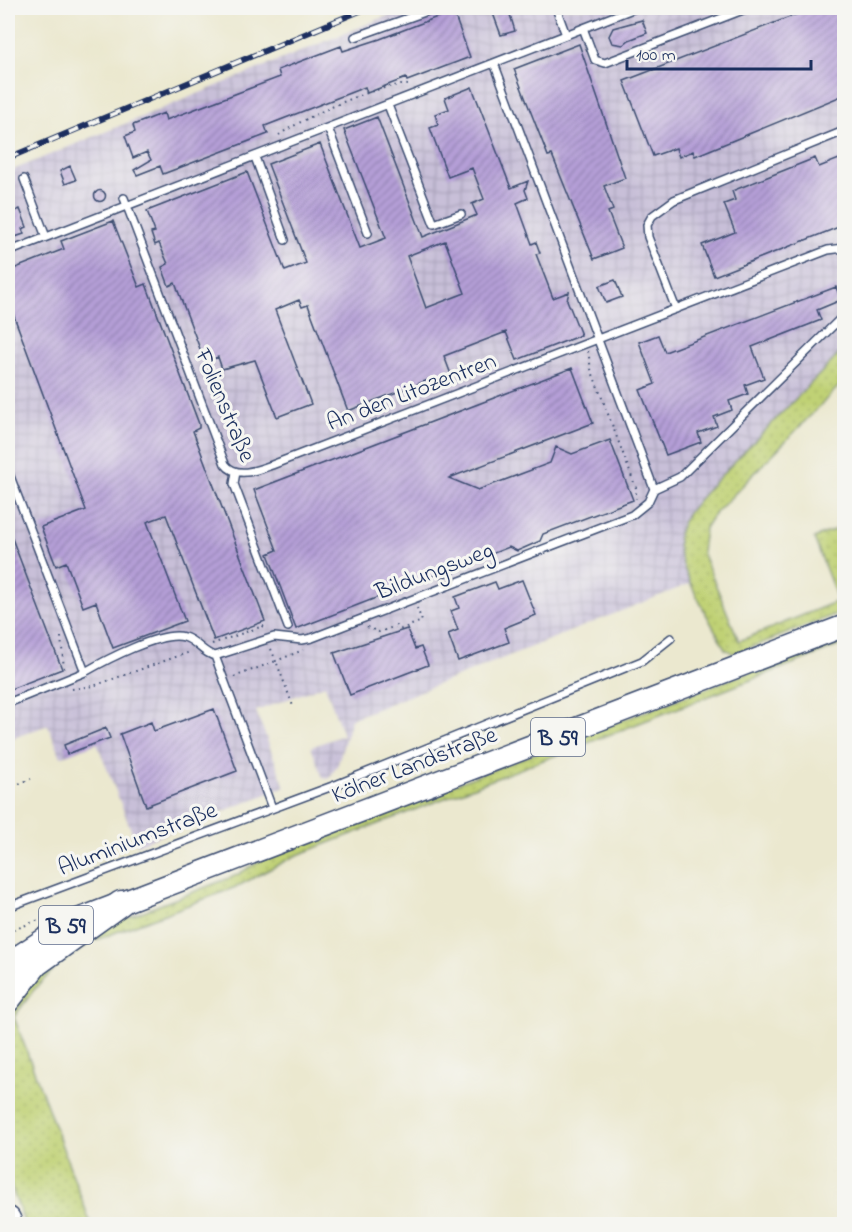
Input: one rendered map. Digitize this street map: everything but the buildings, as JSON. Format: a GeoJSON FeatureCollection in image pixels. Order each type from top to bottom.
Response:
{"type":"FeatureCollection","features":[{"type":"Feature","properties":{"kind":"highway"},"geometry":{"type":"LineString","coordinates":[[8,1000],[36,964],[121,903]]}},
{"type":"Feature","properties":{"kind":"highway"},"geometry":{"type":"LineString","coordinates":[[8,1219],[9,1224]]}},
{"type":"Feature","properties":{"kind":"main road","name":"Kölner Landstraße"},"geometry":{"type":"LineString","coordinates":[[8,963],[57,929],[121,903],[844,626]]}},
{"type":"Feature","properties":{"kind":"lane"},"geometry":{"type":"LineString","coordinates":[[355,36],[436,8]]}},
{"type":"Feature","properties":{"kind":"lane"},"geometry":{"type":"LineString","coordinates":[[556,8],[566,35]]}},
{"type":"Feature","properties":{"kind":"lane"},"geometry":{"type":"LineString","coordinates":[[8,252],[635,8]]}},
{"type":"Feature","properties":{"kind":"lane"},"geometry":{"type":"LineString","coordinates":[[583,28],[595,60],[605,63],[748,8]]}},
{"type":"Feature","properties":{"kind":"lane"},"geometry":{"type":"LineString","coordinates":[[495,63],[654,489],[680,477],[844,315]]}},
{"type":"Feature","properties":{"kind":"lane"},"geometry":{"type":"LineString","coordinates":[[388,105],[434,225],[461,214]]}},
{"type":"Feature","properties":{"kind":"lane"},"geometry":{"type":"LineString","coordinates":[[328,128],[368,233]]}},
{"type":"Feature","properties":{"kind":"lane"},"geometry":{"type":"LineString","coordinates":[[676,309],[648,237],[647,225],[654,213],[681,196],[844,131]]}},
{"type":"Feature","properties":{"kind":"lane"},"geometry":{"type":"LineString","coordinates":[[255,157],[285,240]]}},
{"type":"Feature","properties":{"kind":"lane"},"geometry":{"type":"LineString","coordinates":[[24,180],[46,237]]}},
{"type":"Feature","properties":{"kind":"lane","name":"Folienstraße"},"geometry":{"type":"LineString","coordinates":[[124,198],[224,461],[229,469],[236,472],[234,484],[288,627]]}},
{"type":"Feature","properties":{"kind":"lane","name":"An den Litozentren"},"geometry":{"type":"LineString","coordinates":[[236,472],[272,465],[828,250],[844,249]]}},
{"type":"Feature","properties":{"kind":"lane"},"geometry":{"type":"LineString","coordinates":[[8,471],[84,672]]}},
{"type":"Feature","properties":{"kind":"lane","name":"Bildungsweg"},"geometry":{"type":"LineString","coordinates":[[214,656],[268,639],[312,638],[632,515],[648,502],[654,489]]}},
{"type":"Feature","properties":{"kind":"lane"},"geometry":{"type":"LineString","coordinates":[[8,703],[84,672],[106,660],[172,635],[194,641],[200,648],[214,656],[272,808]]}},
{"type":"Feature","properties":{"kind":"lane","name":"Aluminiumstraße"},"geometry":{"type":"LineString","coordinates":[[8,906],[338,784],[642,661],[671,638]]}},
{"type":"Feature","properties":{"kind":"path"},"geometry":{"type":"LineString","coordinates":[[273,139],[301,120],[393,85],[414,86]]}},
{"type":"Feature","properties":{"kind":"path"},"geometry":{"type":"LineString","coordinates":[[586,345],[591,369],[636,488],[637,497],[633,504]]}},
{"type":"Feature","properties":{"kind":"path"},"geometry":{"type":"LineString","coordinates":[[362,627],[379,632],[396,626],[400,629],[422,621],[413,599]]}},
{"type":"Feature","properties":{"kind":"path"},"geometry":{"type":"LineString","coordinates":[[67,690],[93,686],[263,626],[293,706]]}},
{"type":"Feature","properties":{"kind":"path"},"geometry":{"type":"LineString","coordinates":[[225,680],[309,648]]}},
{"type":"Feature","properties":{"kind":"path"},"geometry":{"type":"LineString","coordinates":[[8,788],[31,779]]}},
{"type":"Feature","properties":{"kind":"path"},"geometry":{"type":"LineString","coordinates":[[21,927],[24,931]]}},
{"type":"Feature","properties":{"kind":"path"},"geometry":{"type":"LineString","coordinates":[[829,1224],[844,1218]]}},
{"type":"Feature","properties":{"kind":"shaded area"},"geometry":{"type":"Polygon","coordinates":[[[406,8],[844,8],[844,349],[688,513],[694,582],[351,719],[338,764],[329,779],[323,778],[311,747],[343,735],[325,685],[256,711],[285,787],[137,845],[97,743],[61,757],[48,725],[8,740],[8,172],[406,8]]]}},
{"type":"Feature","properties":{"kind":"green space"},"geometry":{"type":"Polygon","coordinates":[[[844,349],[844,381],[712,517],[705,528],[702,552],[739,641],[838,601],[814,538],[844,526],[844,611],[734,654],[725,649],[689,579],[679,550],[679,532],[689,511],[709,488],[844,349]]]}},
{"type":"Feature","properties":{"kind":"green space"},"geometry":{"type":"Polygon","coordinates":[[[844,636],[844,644],[295,856],[236,887],[93,941],[56,967],[33,991],[14,1017],[91,1224],[25,1224],[8,1178],[8,1014],[30,980],[100,928],[237,875],[271,854],[844,636]]]}},
{"type":"Feature","properties":{"kind":"railway"},"geometry":{"type":"LineString","coordinates":[[8,158],[367,8]]}}]}
